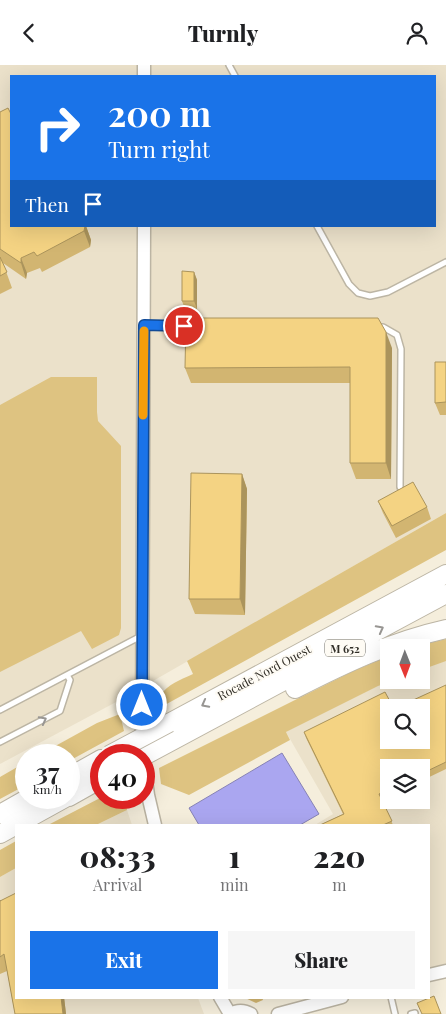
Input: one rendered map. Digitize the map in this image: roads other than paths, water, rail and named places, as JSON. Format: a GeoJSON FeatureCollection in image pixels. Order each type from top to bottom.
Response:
{"type":"FeatureCollection","features":[{"type":"Feature","properties":{"kind":"highway","name":"Rocade Nord Ouest"},"geometry":{"type":"LineString","coordinates":[[130,744],[446,574]]}},
{"type":"Feature","properties":{"kind":"highway","name":"Rocade Nord Ouest"},"geometry":{"type":"LineString","coordinates":[[155,751],[173,744],[446,594]]}},
{"type":"Feature","properties":{"kind":"highway"},"geometry":{"type":"LineString","coordinates":[[155,755],[173,744],[352,661],[388,646],[446,629]]}},
{"type":"Feature","properties":{"kind":"highway"},"geometry":{"type":"LineString","coordinates":[[0,814],[15,806]]}},
{"type":"Feature","properties":{"kind":"highway"},"geometry":{"type":"LineString","coordinates":[[19,824],[47,809]]}},
{"type":"Feature","properties":{"kind":"highway"},"geometry":{"type":"LineString","coordinates":[[0,834],[15,826]]}},
{"type":"Feature","properties":{"kind":"street"},"geometry":{"type":"LineString","coordinates":[[142,744],[144,227]]}},
{"type":"Feature","properties":{"kind":"street"},"geometry":{"type":"LineString","coordinates":[[152,809],[155,824]]}},
{"type":"Feature","properties":{"kind":"street"},"geometry":{"type":"LineString","coordinates":[[430,975],[446,971]]}},
{"type":"Feature","properties":{"kind":"street"},"geometry":{"type":"LineString","coordinates":[[221,999],[230,1014],[236,1011],[251,1014]]}},
{"type":"Feature","properties":{"kind":"street"},"geometry":{"type":"LineString","coordinates":[[278,1014],[334,999]]}},
{"type":"Feature","properties":{"kind":"lane"},"geometry":{"type":"LineString","coordinates":[[318,227],[349,284],[358,293],[370,296],[388,292],[446,262]]}},
{"type":"Feature","properties":{"kind":"lane"},"geometry":{"type":"LineString","coordinates":[[144,325],[194,326]]}},
{"type":"Feature","properties":{"kind":"lane"},"geometry":{"type":"LineString","coordinates":[[373,327],[383,327],[397,335],[401,349],[400,487]]}},
{"type":"Feature","properties":{"kind":"lane"},"geometry":{"type":"LineString","coordinates":[[0,710],[142,635]]}},
{"type":"Feature","properties":{"kind":"lane"},"geometry":{"type":"LineString","coordinates":[[0,742],[60,711],[70,679],[67,675]]}},
{"type":"Feature","properties":{"kind":"lane"},"geometry":{"type":"LineString","coordinates":[[391,999],[395,1014]]}}]}
